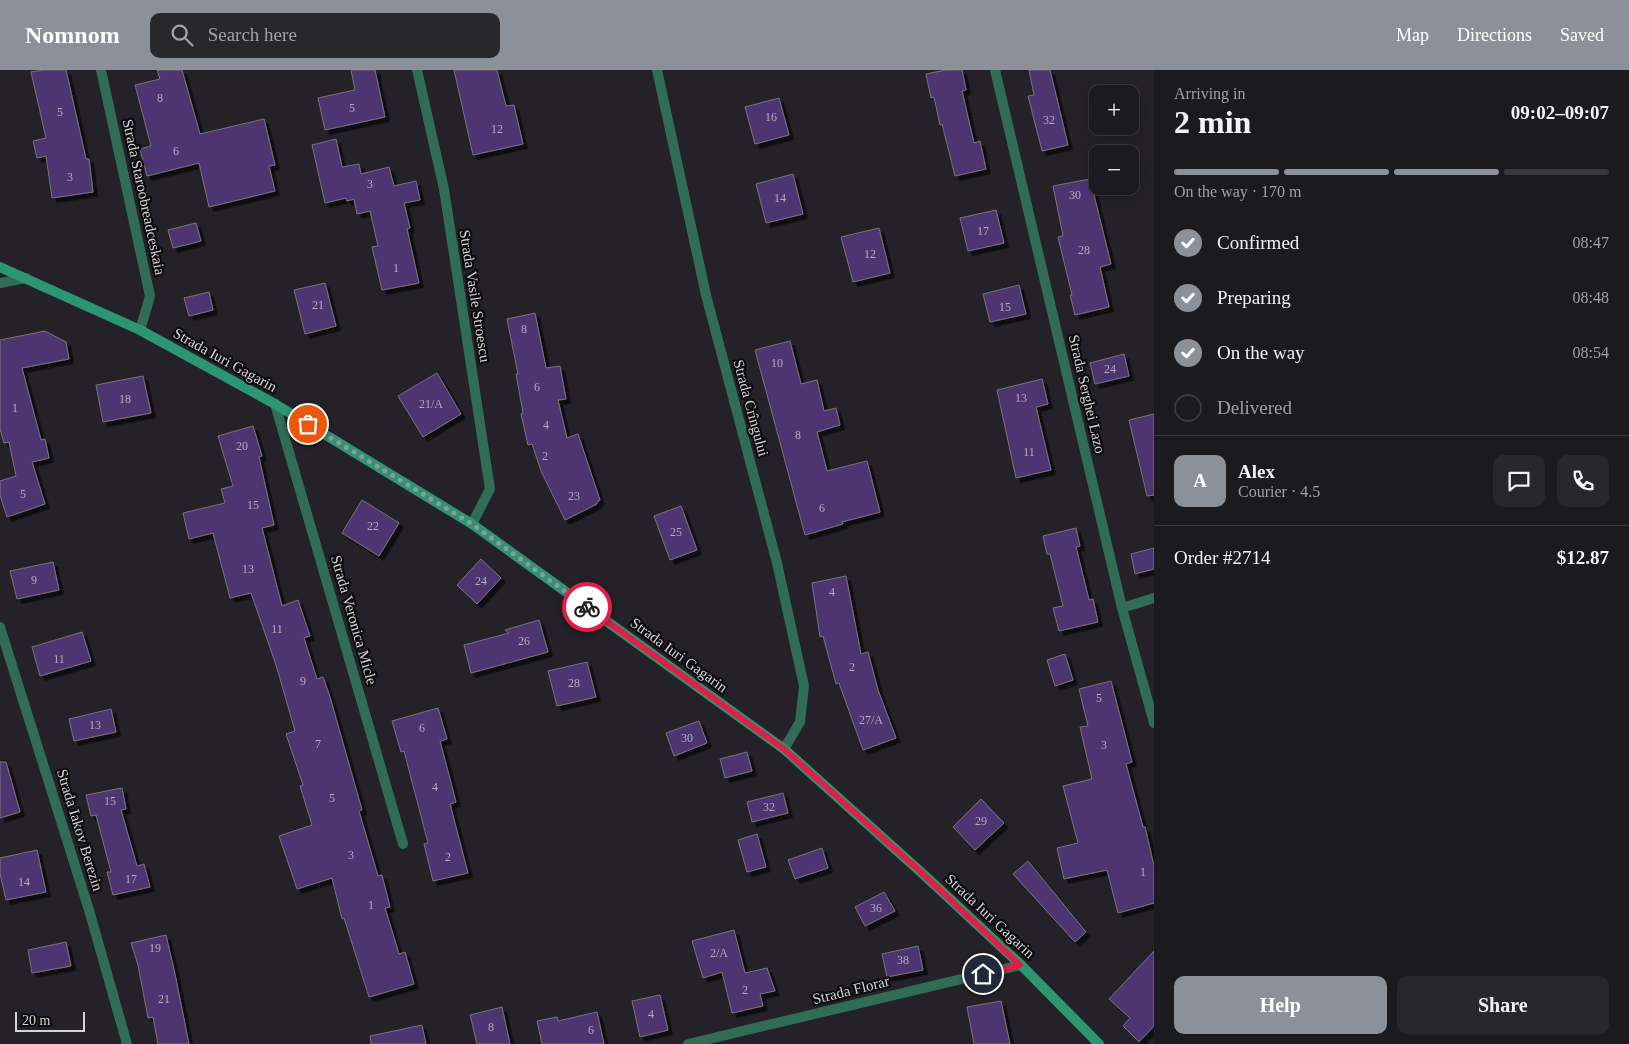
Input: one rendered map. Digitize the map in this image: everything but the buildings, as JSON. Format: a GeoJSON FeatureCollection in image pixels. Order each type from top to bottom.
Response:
{"type":"FeatureCollection","features":[{"type":"Feature","properties":{"kind":"main road","name":"Strada Iuri Gagarin"},"geometry":{"type":"LineString","coordinates":[[0,267],[140,330],[275,404],[472,524],[784,749],[1020,965],[1099,1044]]}},
{"type":"Feature","properties":{"kind":"street","name":"Strada Staroobreadceskaia"},"geometry":{"type":"LineString","coordinates":[[101,70],[150,296],[140,330]]}},
{"type":"Feature","properties":{"kind":"street","name":"Strada Vasile Stroescu"},"geometry":{"type":"LineString","coordinates":[[417,70],[444,189],[490,489],[472,524]]}},
{"type":"Feature","properties":{"kind":"street","name":"Strada Crîngului"},"geometry":{"type":"LineString","coordinates":[[657,70],[706,295],[777,563],[804,686],[800,722],[784,749]]}},
{"type":"Feature","properties":{"kind":"street","name":"Strada Serghei Lazo"},"geometry":{"type":"LineString","coordinates":[[995,70],[1122,608],[1154,723]]}},
{"type":"Feature","properties":{"kind":"street"},"geometry":{"type":"LineString","coordinates":[[0,284],[26,278]]}},
{"type":"Feature","properties":{"kind":"street","name":"Strada Veronica Micle"},"geometry":{"type":"LineString","coordinates":[[275,404],[404,844]]}},
{"type":"Feature","properties":{"kind":"street"},"geometry":{"type":"LineString","coordinates":[[1122,608],[1154,598]]}},
{"type":"Feature","properties":{"kind":"street","name":"Strada Iakov Berezin"},"geometry":{"type":"LineString","coordinates":[[0,627],[86,900],[127,1044]]}},
{"type":"Feature","properties":{"kind":"street","name":"Strada Florar"},"geometry":{"type":"LineString","coordinates":[[688,1044],[1020,965]]}},
{"type":"Feature","properties":{"kind":"way so far"},"geometry":{"type":"LineString","coordinates":[[308,424],[472,524],[587,607]]}},
{"type":"Feature","properties":{"kind":"route"},"geometry":{"type":"LineString","coordinates":[[587,607],[784,749],[923,874],[1020,965],[983,974]]}}]}
